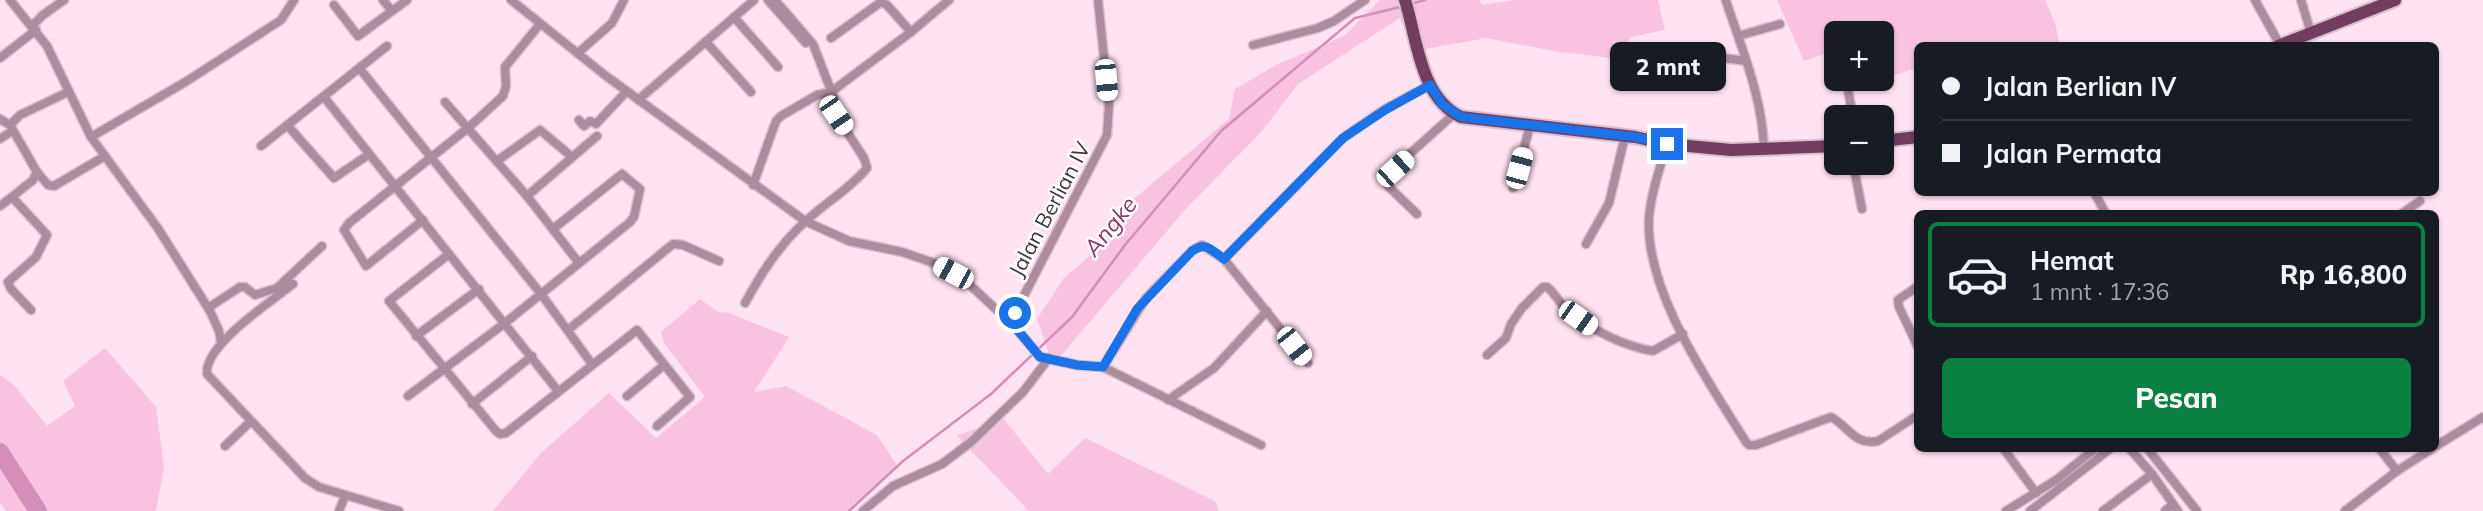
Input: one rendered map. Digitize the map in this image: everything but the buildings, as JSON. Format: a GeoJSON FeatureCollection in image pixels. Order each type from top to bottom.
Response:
{"type":"FeatureCollection","features":[{"type":"Feature","properties":{"kind":"main road"},"geometry":{"type":"LineString","coordinates":[[2287,42],[2395,0]]}},
{"type":"Feature","properties":{"kind":"main road"},"geometry":{"type":"LineString","coordinates":[[1407,6],[1430,85],[1442,104],[1454,114],[1467,119],[1731,150],[1824,147]]}},
{"type":"Feature","properties":{"kind":"main road"},"geometry":{"type":"LineString","coordinates":[[1894,140],[1914,137]]}},
{"type":"Feature","properties":{"kind":"street"},"geometry":{"type":"LineString","coordinates":[[10,0],[54,57],[91,137],[157,227],[208,308],[219,331],[220,342]]}},
{"type":"Feature","properties":{"kind":"street"},"geometry":{"type":"LineString","coordinates":[[0,58],[34,28],[49,10],[64,0]]}},
{"type":"Feature","properties":{"kind":"street"},"geometry":{"type":"LineString","coordinates":[[91,137],[187,81],[281,20],[294,0]]}},
{"type":"Feature","properties":{"kind":"street"},"geometry":{"type":"LineString","coordinates":[[383,0],[392,11]]}},
{"type":"Feature","properties":{"kind":"street"},"geometry":{"type":"LineString","coordinates":[[334,5],[358,36],[407,0]]}},
{"type":"Feature","properties":{"kind":"street"},"geometry":{"type":"LineString","coordinates":[[510,0],[627,92],[805,221],[849,240],[934,262],[970,285],[1045,358],[1103,367],[1261,445]]}},
{"type":"Feature","properties":{"kind":"street"},"geometry":{"type":"LineString","coordinates":[[578,53],[612,23],[624,0]]}},
{"type":"Feature","properties":{"kind":"street"},"geometry":{"type":"LineString","coordinates":[[638,100],[754,0]]}},
{"type":"Feature","properties":{"kind":"street"},"geometry":{"type":"LineString","coordinates":[[768,0],[806,43]]}},
{"type":"Feature","properties":{"kind":"street"},"geometry":{"type":"LineString","coordinates":[[745,303],[769,261],[805,221],[867,168],[864,158],[836,115],[834,97],[813,44],[775,0]]}},
{"type":"Feature","properties":{"kind":"street"},"geometry":{"type":"LineString","coordinates":[[753,185],[776,121],[786,112],[817,95],[831,92],[911,33],[949,0]]}},
{"type":"Feature","properties":{"kind":"street","name":"Jalan Berlian IV"},"geometry":{"type":"LineString","coordinates":[[1015,327],[1015,313],[1107,135],[1109,106],[1098,0]]}},
{"type":"Feature","properties":{"kind":"street"},"geometry":{"type":"LineString","coordinates":[[1253,45],[1318,28],[1334,21],[1365,0]]}},
{"type":"Feature","properties":{"kind":"street"},"geometry":{"type":"LineString","coordinates":[[2255,0],[2277,42]]}},
{"type":"Feature","properties":{"kind":"street"},"geometry":{"type":"LineString","coordinates":[[2301,0],[2311,33]]}},
{"type":"Feature","properties":{"kind":"street"},"geometry":{"type":"LineString","coordinates":[[1726,1],[1755,93],[1764,150]]}},
{"type":"Feature","properties":{"kind":"street"},"geometry":{"type":"LineString","coordinates":[[831,38],[881,2],[887,5],[911,33]]}},
{"type":"Feature","properties":{"kind":"street"},"geometry":{"type":"LineString","coordinates":[[734,17],[778,67]]}},
{"type":"Feature","properties":{"kind":"street"},"geometry":{"type":"LineString","coordinates":[[423,220],[366,266],[345,233],[345,227],[432,158],[503,96],[506,86],[505,66],[540,24]]}},
{"type":"Feature","properties":{"kind":"street"},"geometry":{"type":"LineString","coordinates":[[1738,36],[1780,24]]}},
{"type":"Feature","properties":{"kind":"street"},"geometry":{"type":"LineString","coordinates":[[706,42],[751,92]]}},
{"type":"Feature","properties":{"kind":"street"},"geometry":{"type":"LineString","coordinates":[[261,146],[387,46]]}},
{"type":"Feature","properties":{"kind":"street"},"geometry":{"type":"LineString","coordinates":[[1702,55],[1746,61]]}},
{"type":"Feature","properties":{"kind":"street"},"geometry":{"type":"LineString","coordinates":[[360,69],[541,294],[592,364]]}},
{"type":"Feature","properties":{"kind":"street"},"geometry":{"type":"LineString","coordinates":[[1224,259],[1343,138],[1430,85]]}},
{"type":"Feature","properties":{"kind":"street"},"geometry":{"type":"LineString","coordinates":[[0,139],[11,128],[13,119],[68,92]]}},
{"type":"Feature","properties":{"kind":"street"},"geometry":{"type":"LineString","coordinates":[[579,120],[584,126],[590,121],[596,124],[627,92]]}},
{"type":"Feature","properties":{"kind":"street"},"geometry":{"type":"LineString","coordinates":[[324,97],[558,391]]}},
{"type":"Feature","properties":{"kind":"street"},"geometry":{"type":"LineString","coordinates":[[445,102],[527,196],[579,263]]}},
{"type":"Feature","properties":{"kind":"street"},"geometry":{"type":"LineString","coordinates":[[1417,214],[1388,186],[1384,177],[1454,114]]}},
{"type":"Feature","properties":{"kind":"street"},"geometry":{"type":"LineString","coordinates":[[0,119],[11,128],[37,172],[48,185],[54,186],[105,156]]}},
{"type":"Feature","properties":{"kind":"street"},"geometry":{"type":"LineString","coordinates":[[287,125],[334,178],[368,155]]}},
{"type":"Feature","properties":{"kind":"street"},"geometry":{"type":"LineString","coordinates":[[1513,188],[1530,126]]}},
{"type":"Feature","properties":{"kind":"street"},"geometry":{"type":"LineString","coordinates":[[496,162],[540,130],[572,157]]}},
{"type":"Feature","properties":{"kind":"street"},"geometry":{"type":"LineString","coordinates":[[527,196],[597,136]]}},
{"type":"Feature","properties":{"kind":"street"},"geometry":{"type":"LineString","coordinates":[[1586,244],[1609,203],[1625,136]]}},
{"type":"Feature","properties":{"kind":"street"},"geometry":{"type":"LineString","coordinates":[[1667,144],[1649,216],[1652,258],[1662,289],[1704,375],[1749,445],[1756,445],[1831,417],[1864,442],[1878,441],[1914,418]]}},
{"type":"Feature","properties":{"kind":"street"},"geometry":{"type":"LineString","coordinates":[[0,206],[33,180],[37,172]]}},
{"type":"Feature","properties":{"kind":"street"},"geometry":{"type":"LineString","coordinates":[[408,396],[505,323],[632,220],[640,189],[622,174],[553,229]]}},
{"type":"Feature","properties":{"kind":"street"},"geometry":{"type":"LineString","coordinates":[[1855,175],[1862,209]]}},
{"type":"Feature","properties":{"kind":"street"},"geometry":{"type":"LineString","coordinates":[[12,197],[47,235],[36,257],[8,282],[11,289],[31,310]]}},
{"type":"Feature","properties":{"kind":"street"},"geometry":{"type":"LineString","coordinates":[[2407,210],[2420,201]]}},
{"type":"Feature","properties":{"kind":"street"},"geometry":{"type":"LineString","coordinates":[[568,330],[673,244],[683,244],[719,261]]}},
{"type":"Feature","properties":{"kind":"street"},"geometry":{"type":"LineString","coordinates":[[208,308],[240,286],[256,295],[277,288],[322,246]]}},
{"type":"Feature","properties":{"kind":"street"},"geometry":{"type":"LineString","coordinates":[[1103,367],[1137,309],[1199,246],[1206,246],[1224,259],[1308,363]]}},
{"type":"Feature","properties":{"kind":"street"},"geometry":{"type":"LineString","coordinates":[[449,254],[388,301],[496,431],[504,435],[637,330],[690,397],[657,426]]}},
{"type":"Feature","properties":{"kind":"street"},"geometry":{"type":"LineString","coordinates":[[293,284],[220,342],[206,368],[207,374],[305,478],[319,487],[399,511]]}},
{"type":"Feature","properties":{"kind":"street"},"geometry":{"type":"LineString","coordinates":[[1488,355],[1506,338],[1511,324],[1522,308],[1546,286],[1566,309],[1591,327],[1619,341],[1653,351],[1683,334]]}},
{"type":"Feature","properties":{"kind":"street"},"geometry":{"type":"LineString","coordinates":[[416,336],[479,289]]}},
{"type":"Feature","properties":{"kind":"street"},"geometry":{"type":"LineString","coordinates":[[1914,289],[1898,300],[1914,339]]}},
{"type":"Feature","properties":{"kind":"street"},"geometry":{"type":"LineString","coordinates":[[1168,400],[1214,368],[1267,311]]}},
{"type":"Feature","properties":{"kind":"street"},"geometry":{"type":"LineString","coordinates":[[472,404],[532,356]]}},
{"type":"Feature","properties":{"kind":"street"},"geometry":{"type":"LineString","coordinates":[[863,511],[893,486],[942,464],[971,442],[1023,392],[1045,358]]}},
{"type":"Feature","properties":{"kind":"street"},"geometry":{"type":"LineString","coordinates":[[626,396],[664,365]]}},
{"type":"Feature","properties":{"kind":"street"},"geometry":{"type":"LineString","coordinates":[[2439,444],[2483,417]]}},
{"type":"Feature","properties":{"kind":"street"},"geometry":{"type":"LineString","coordinates":[[225,446],[250,422]]}},
{"type":"Feature","properties":{"kind":"street"},"geometry":{"type":"LineString","coordinates":[[2006,452],[2036,493]]}},
{"type":"Feature","properties":{"kind":"street"},"geometry":{"type":"LineString","coordinates":[[2006,511],[2056,480],[2091,452]]}},
{"type":"Feature","properties":{"kind":"street"},"geometry":{"type":"LineString","coordinates":[[2030,511],[2106,452]]}},
{"type":"Feature","properties":{"kind":"street"},"geometry":{"type":"LineString","coordinates":[[2133,452],[2176,508],[2165,511]]}},
{"type":"Feature","properties":{"kind":"street"},"geometry":{"type":"LineString","coordinates":[[2150,452],[2197,511]]}},
{"type":"Feature","properties":{"kind":"street"},"geometry":{"type":"LineString","coordinates":[[2382,452],[2397,471]]}},
{"type":"Feature","properties":{"kind":"street"},"geometry":{"type":"LineString","coordinates":[[2345,511],[2397,471],[2427,452]]}},
{"type":"Feature","properties":{"kind":"street"},"geometry":{"type":"LineString","coordinates":[[2103,511],[2152,474]]}},
{"type":"Feature","properties":{"kind":"street"},"geometry":{"type":"LineString","coordinates":[[339,511],[345,496]]}},
{"type":"Feature","properties":{"kind":"shaded area"},"geometry":{"type":"Polygon","coordinates":[[[1380,0],[1480,0],[1482,5],[1515,0],[1658,0],[1665,30],[1631,37],[1620,59],[1559,52],[1486,38],[1415,51],[1400,18],[1298,84],[1262,131],[1184,211],[1053,365],[1037,319],[1064,278],[1099,248],[1122,209],[1229,119],[1235,89],[1278,64],[1344,36],[1380,0]]]}},
{"type":"Feature","properties":{"kind":"shaded area"},"geometry":{"type":"Polygon","coordinates":[[[1777,0],[2045,0],[2056,26],[2059,42],[1914,42],[1914,69],[1894,75],[1894,21],[1824,21],[1824,54],[1804,61],[1777,0]]]}},
{"type":"Feature","properties":{"kind":"shaded area"},"geometry":{"type":"Polygon","coordinates":[[[700,299],[718,312],[729,313],[789,337],[754,392],[786,386],[877,435],[898,467],[851,511],[493,511],[541,453],[609,393],[656,438],[705,397],[664,343],[661,332],[700,299]]]}},
{"type":"Feature","properties":{"kind":"shaded area"},"geometry":{"type":"Polygon","coordinates":[[[105,348],[156,407],[164,467],[156,511],[6,511],[0,502],[0,375],[15,386],[47,426],[75,406],[63,381],[105,348]]]}},
{"type":"Feature","properties":{"kind":"shaded area"},"geometry":{"type":"Polygon","coordinates":[[[1003,418],[1048,474],[1085,438],[1215,501],[1219,511],[1029,511],[957,436],[1003,418]]]}},
{"type":"Feature","properties":{"kind":"waterway","name":"Angke"},"geometry":{"type":"LineString","coordinates":[[1410,4],[1425,0]]}},
{"type":"Feature","properties":{"kind":"waterway","name":"Angke"},"geometry":{"type":"LineString","coordinates":[[849,511],[903,461],[991,394],[1072,317],[1125,245],[1221,131],[1355,18],[1404,6]]}},
{"type":"Feature","properties":{"kind":"waterway","name":"Angke"},"geometry":{"type":"LineString","coordinates":[[0,452],[38,511]]}},
{"type":"Feature","properties":{"kind":"route"},"geometry":{"type":"LineString","coordinates":[[1015,313],[1018,333],[1040,357],[1077,365],[1103,367],[1137,309],[1192,251],[1202,245],[1224,259],[1343,138],[1430,85],[1442,104],[1454,114],[1467,119],[1635,137],[1667,144]]}}]}
